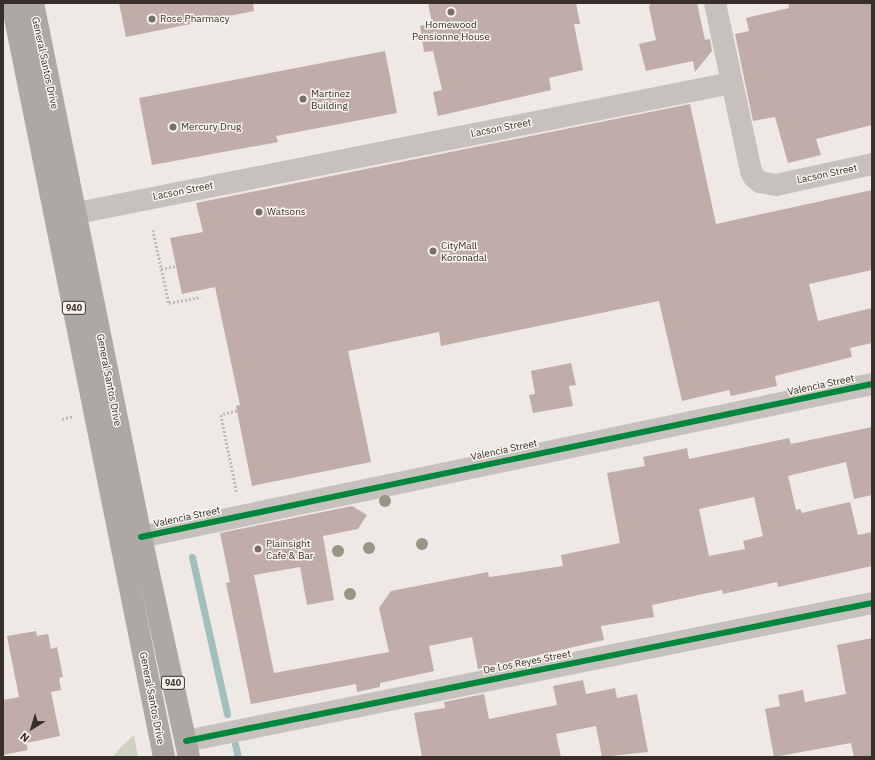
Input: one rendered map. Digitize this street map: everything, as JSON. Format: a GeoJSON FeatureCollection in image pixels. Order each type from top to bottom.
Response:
{"type":"FeatureCollection","features":[{"type":"Feature","properties":{"kind":"highway","name":"General Santos Drive"},"geometry":{"type":"LineString","coordinates":[[12,3],[66,215],[188,749]]}},
{"type":"Feature","properties":{"kind":"highway","name":"General Santos Drive"},"geometry":{"type":"LineString","coordinates":[[33,3],[66,215],[164,757]]}},
{"type":"Feature","properties":{"kind":"street"},"geometry":{"type":"LineString","coordinates":[[715,3],[731,83]]}},
{"type":"Feature","properties":{"kind":"street","name":"Lacson Street"},"geometry":{"type":"LineString","coordinates":[[66,215],[731,83],[751,171],[760,182],[776,185],[872,164]]}},
{"type":"Feature","properties":{"kind":"street","name":"Valencia Street"},"geometry":{"type":"LineString","coordinates":[[141,538],[872,384]]}},
{"type":"Feature","properties":{"kind":"street","name":"De Los Reyes Street"},"geometry":{"type":"LineString","coordinates":[[188,749],[872,603]]}},
{"type":"Feature","properties":{"kind":"path"},"geometry":{"type":"LineString","coordinates":[[153,230],[169,303],[200,297]]}},
{"type":"Feature","properties":{"kind":"path"},"geometry":{"type":"LineString","coordinates":[[161,269],[176,266]]}},
{"type":"Feature","properties":{"kind":"path"},"geometry":{"type":"LineString","coordinates":[[237,411],[221,414],[237,493]]}},
{"type":"Feature","properties":{"kind":"green space"},"geometry":{"type":"Polygon","coordinates":[[[134,735],[138,757],[113,757],[120,748],[134,735]]]}},
{"type":"Feature","properties":{"kind":"building"},"geometry":{"type":"Polygon","coordinates":[[[119,3],[253,3],[254,11],[126,37],[119,3]]]}},
{"type":"Feature","properties":{"kind":"building"},"geometry":{"type":"Polygon","coordinates":[[[428,3],[576,3],[580,24],[574,24],[583,70],[549,78],[551,90],[438,116],[433,92],[442,90],[433,51],[424,52],[420,26],[432,23],[428,3]]]}},
{"type":"Feature","properties":{"kind":"building"},"geometry":{"type":"Polygon","coordinates":[[[651,3],[697,3],[705,40],[710,39],[712,51],[695,72],[693,61],[646,71],[639,44],[656,40],[649,7],[651,3]]]}},
{"type":"Feature","properties":{"kind":"building"},"geometry":{"type":"Polygon","coordinates":[[[788,3],[872,3],[872,125],[816,139],[821,155],[788,163],[775,117],[753,121],[735,34],[749,31],[746,18],[789,8],[788,3]]]}},
{"type":"Feature","properties":{"kind":"building"},"geometry":{"type":"Polygon","coordinates":[[[385,51],[397,113],[276,136],[278,142],[152,165],[139,98],[385,51]]]}},
{"type":"Feature","properties":{"kind":"building","name":"CityMall Koronadal"},"geometry":{"type":"Polygon","coordinates":[[[690,104],[716,224],[872,190],[872,270],[809,284],[818,321],[872,308],[872,343],[850,348],[852,357],[775,376],[777,386],[731,396],[729,390],[682,401],[659,301],[441,346],[439,332],[348,351],[371,462],[252,486],[236,406],[240,405],[215,287],[182,294],[170,238],[203,232],[196,203],[690,104]]]}},
{"type":"Feature","properties":{"kind":"building"},"geometry":{"type":"Polygon","coordinates":[[[571,363],[576,385],[569,386],[573,406],[533,413],[529,395],[535,394],[531,371],[571,363]]]}},
{"type":"Feature","properties":{"kind":"building"},"geometry":{"type":"Polygon","coordinates":[[[872,427],[872,495],[854,499],[846,462],[788,476],[796,510],[800,509],[802,513],[850,502],[858,535],[872,532],[872,566],[778,587],[777,582],[723,594],[722,590],[652,605],[654,617],[601,626],[604,640],[478,669],[472,637],[429,646],[434,671],[380,683],[380,687],[357,692],[356,684],[251,704],[226,583],[230,582],[220,533],[352,506],[367,515],[358,529],[323,536],[334,600],[307,605],[300,567],[254,575],[274,673],[389,652],[379,608],[391,591],[488,572],[489,577],[563,566],[561,555],[620,543],[607,473],[645,466],[643,457],[687,448],[689,459],[789,438],[791,444],[872,427]],[[754,497],[699,509],[709,556],[745,549],[743,541],[763,536],[754,497]]]}},
{"type":"Feature","properties":{"kind":"building"},"geometry":{"type":"Polygon","coordinates":[[[36,631],[37,636],[48,634],[51,649],[57,647],[63,677],[59,678],[61,690],[51,692],[60,736],[26,743],[28,750],[3,755],[3,700],[19,697],[7,636],[36,631]]]}},
{"type":"Feature","properties":{"kind":"building"},"geometry":{"type":"Polygon","coordinates":[[[872,638],[872,757],[854,757],[851,743],[774,757],[765,709],[780,706],[778,695],[803,690],[805,702],[846,694],[837,645],[872,638]]]}},
{"type":"Feature","properties":{"kind":"building"},"geometry":{"type":"Polygon","coordinates":[[[583,680],[586,694],[615,688],[617,698],[637,694],[648,752],[602,757],[596,726],[556,734],[561,757],[422,757],[414,713],[445,708],[444,702],[484,694],[489,719],[557,705],[553,686],[583,680]]]}},
{"type":"Feature","properties":{"kind":"waterway"},"geometry":{"type":"LineString","coordinates":[[192,557],[227,714]]}},
{"type":"Feature","properties":{"kind":"waterway"},"geometry":{"type":"LineString","coordinates":[[235,744],[238,757]]}},
{"type":"Feature","properties":{"kind":"cycle path"},"geometry":{"type":"LineString","coordinates":[[141,537],[872,384]]}},
{"type":"Feature","properties":{"kind":"cycle path"},"geometry":{"type":"LineString","coordinates":[[186,741],[872,603]]}},
{"type":"Feature","properties":{"kind":"place","name":"Homewood Pensionne House"},"geometry":{"type":"Point","coordinates":[451,12]}},
{"type":"Feature","properties":{"kind":"place","name":"Rose Pharmacy"},"geometry":{"type":"Point","coordinates":[152,19]}},
{"type":"Feature","properties":{"kind":"place","name":"Martinez Building"},"geometry":{"type":"Point","coordinates":[303,99]}},
{"type":"Feature","properties":{"kind":"place","name":"Mercury Drug"},"geometry":{"type":"Point","coordinates":[173,127]}},
{"type":"Feature","properties":{"kind":"place","name":"Watsons"},"geometry":{"type":"Point","coordinates":[259,212]}},
{"type":"Feature","properties":{"kind":"place","name":"CityMall Koronadal"},"geometry":{"type":"Point","coordinates":[433,251]}},
{"type":"Feature","properties":{"kind":"place","name":"Plainsight Cafe & Bar"},"geometry":{"type":"Point","coordinates":[258,549]}}]}
